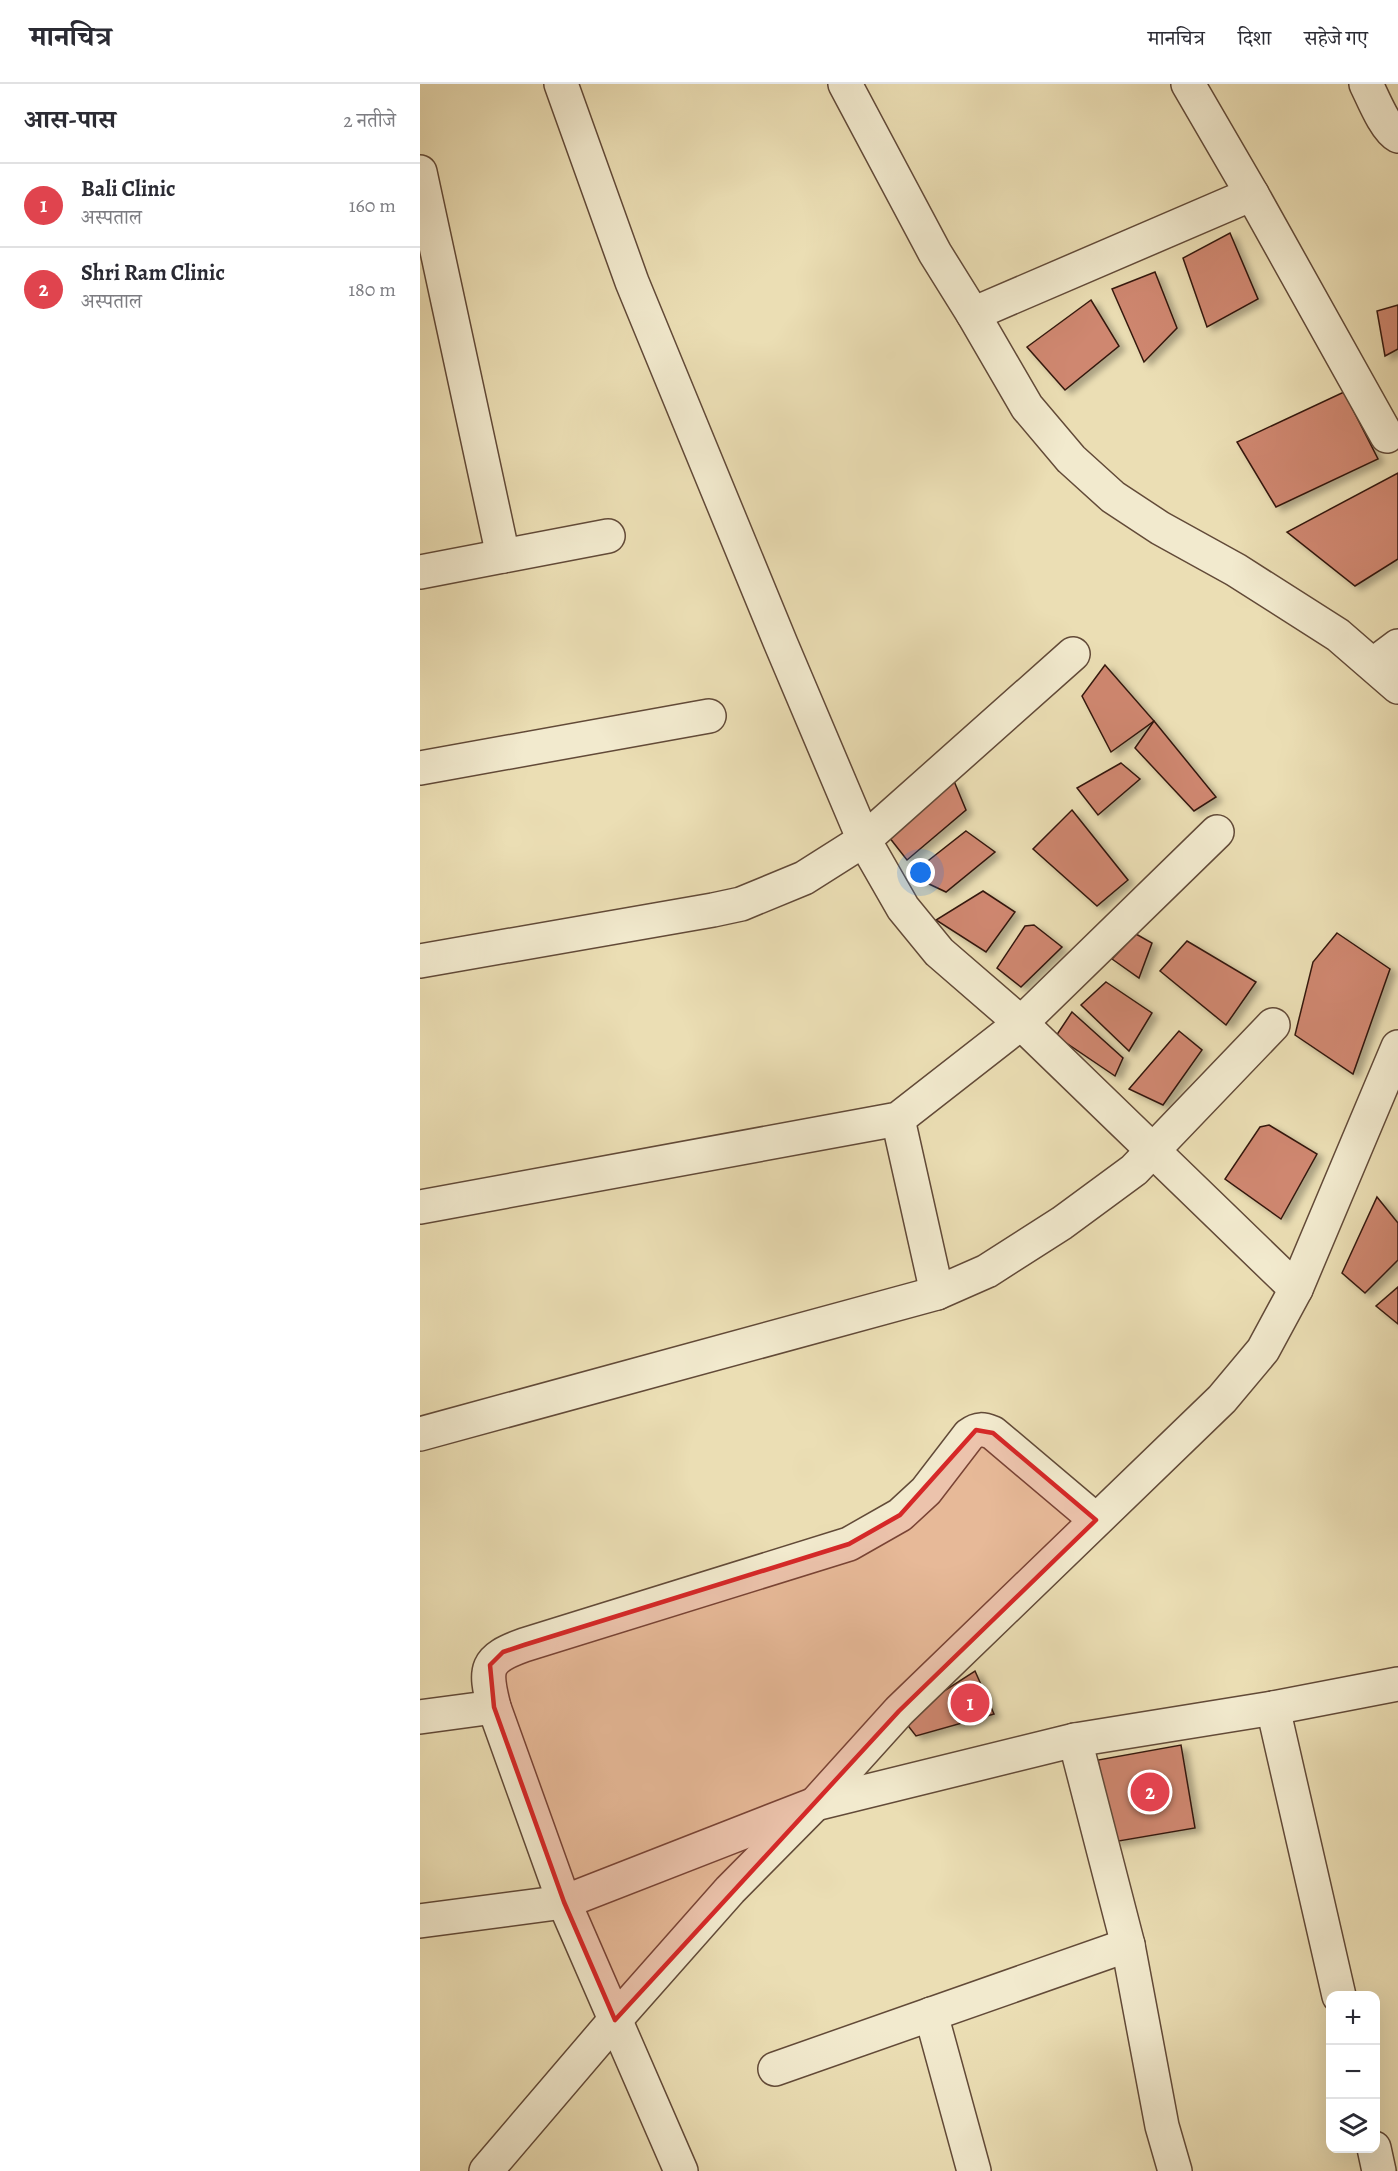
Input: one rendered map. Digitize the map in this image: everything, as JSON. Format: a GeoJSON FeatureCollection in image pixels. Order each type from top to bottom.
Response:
{"type":"FeatureCollection","features":[{"type":"Feature","properties":{"kind":"street"},"geometry":{"type":"LineString","coordinates":[[561,84],[632,282],[781,644],[864,840],[903,908],[939,951],[1021,1023],[1296,1289]]}},
{"type":"Feature","properties":{"kind":"street"},"geometry":{"type":"LineString","coordinates":[[845,84],[936,253],[1028,407],[1071,459],[1113,496],[1160,528],[1236,570],[1338,635],[1386,655],[1398,687]]}},
{"type":"Feature","properties":{"kind":"street"},"geometry":{"type":"LineString","coordinates":[[1188,84],[1387,436]]}},
{"type":"Feature","properties":{"kind":"street"},"geometry":{"type":"LineString","coordinates":[[1366,84],[1381,115],[1394,135],[1398,136]]}},
{"type":"Feature","properties":{"kind":"street"},"geometry":{"type":"LineString","coordinates":[[420,172],[503,556]]}},
{"type":"Feature","properties":{"kind":"street"},"geometry":{"type":"LineString","coordinates":[[974,314],[1251,194]]}},
{"type":"Feature","properties":{"kind":"street"},"geometry":{"type":"LineString","coordinates":[[420,572],[608,536]]}},
{"type":"Feature","properties":{"kind":"street"},"geometry":{"type":"LineString","coordinates":[[420,961],[741,904],[804,878],[864,840],[1072,654]]}},
{"type":"Feature","properties":{"kind":"street"},"geometry":{"type":"LineString","coordinates":[[420,768],[709,716]]}},
{"type":"Feature","properties":{"kind":"street"},"geometry":{"type":"LineString","coordinates":[[420,1207],[898,1119],[1021,1023],[1217,832]]}},
{"type":"Feature","properties":{"kind":"street"},"geometry":{"type":"LineString","coordinates":[[420,1434],[937,1293],[987,1271],[1062,1223],[1134,1170],[1273,1025]]}},
{"type":"Feature","properties":{"kind":"street"},"geometry":{"type":"LineString","coordinates":[[486,2171],[730,1890],[815,1804],[899,1711],[1222,1399],[1263,1350],[1296,1289],[1398,1047]]}},
{"type":"Feature","properties":{"kind":"street"},"geometry":{"type":"LineString","coordinates":[[898,1119],[937,1293]]}},
{"type":"Feature","properties":{"kind":"street"},"geometry":{"type":"LineString","coordinates":[[681,2171],[564,1902],[494,1707],[488,1679],[490,1665],[503,1652],[849,1544],[900,1515],[926,1491],[969,1435],[976,1430],[993,1433],[1096,1520]]}},
{"type":"Feature","properties":{"kind":"street"},"geometry":{"type":"LineString","coordinates":[[420,1921],[564,1902],[815,1804],[1075,1740],[1273,1708],[1398,1684]]}},
{"type":"Feature","properties":{"kind":"street"},"geometry":{"type":"LineString","coordinates":[[420,1718],[494,1707]]}},
{"type":"Feature","properties":{"kind":"street"},"geometry":{"type":"LineString","coordinates":[[1273,1708],[1338,1991]]}},
{"type":"Feature","properties":{"kind":"street"},"geometry":{"type":"LineString","coordinates":[[1075,1740],[1128,1945],[1162,2126],[1175,2171]]}},
{"type":"Feature","properties":{"kind":"street"},"geometry":{"type":"LineString","coordinates":[[775,2069],[1128,1945]]}},
{"type":"Feature","properties":{"kind":"street"},"geometry":{"type":"LineString","coordinates":[[931,2014],[966,2169]]}},
{"type":"Feature","properties":{"kind":"street"},"geometry":{"type":"LineString","coordinates":[[1375,2153],[1379,2171]]}},
{"type":"Feature","properties":{"kind":"highlighted area"},"geometry":{"type":"Polygon","coordinates":[[[976,1430],[993,1433],[1096,1520],[899,1711],[615,2020],[564,1902],[494,1707],[490,1665],[503,1652],[849,1544],[900,1515],[976,1430]]]}},
{"type":"Feature","properties":{"kind":"building"},"geometry":{"type":"Polygon","coordinates":[[[1230,233],[1258,299],[1207,327],[1183,258],[1230,233]]]}},
{"type":"Feature","properties":{"kind":"building"},"geometry":{"type":"Polygon","coordinates":[[[1155,272],[1177,328],[1144,362],[1112,289],[1155,272]]]}},
{"type":"Feature","properties":{"kind":"building"},"geometry":{"type":"Polygon","coordinates":[[[1091,300],[1119,346],[1065,390],[1027,347],[1091,300]]]}},
{"type":"Feature","properties":{"kind":"building"},"geometry":{"type":"Polygon","coordinates":[[[1398,305],[1398,349],[1385,356],[1377,311],[1398,305]]]}},
{"type":"Feature","properties":{"kind":"building"},"geometry":{"type":"Polygon","coordinates":[[[1344,392],[1378,459],[1276,507],[1237,442],[1344,392]]]}},
{"type":"Feature","properties":{"kind":"building"},"geometry":{"type":"Polygon","coordinates":[[[1398,473],[1398,559],[1355,586],[1287,532],[1398,473]]]}},
{"type":"Feature","properties":{"kind":"building"},"geometry":{"type":"Polygon","coordinates":[[[1105,665],[1154,721],[1111,752],[1082,696],[1105,665]]]}},
{"type":"Feature","properties":{"kind":"building"},"geometry":{"type":"Polygon","coordinates":[[[1154,721],[1216,797],[1194,811],[1135,748],[1154,721]]]}},
{"type":"Feature","properties":{"kind":"building"},"geometry":{"type":"Polygon","coordinates":[[[1121,763],[1140,779],[1098,815],[1077,788],[1121,763]]]}},
{"type":"Feature","properties":{"kind":"building"},"geometry":{"type":"Polygon","coordinates":[[[954,781],[966,810],[907,860],[889,837],[954,781]]]}},
{"type":"Feature","properties":{"kind":"building"},"geometry":{"type":"Polygon","coordinates":[[[1072,810],[1128,880],[1097,906],[1033,849],[1072,810]]]}},
{"type":"Feature","properties":{"kind":"building"},"geometry":{"type":"Polygon","coordinates":[[[966,831],[995,852],[946,892],[910,875],[966,831]]]}},
{"type":"Feature","properties":{"kind":"building"},"geometry":{"type":"Polygon","coordinates":[[[983,891],[1015,912],[986,952],[936,920],[983,891]]]}},
{"type":"Feature","properties":{"kind":"building"},"geometry":{"type":"Polygon","coordinates":[[[1034,925],[1062,947],[1021,987],[997,968],[1025,926],[1034,925]]]}},
{"type":"Feature","properties":{"kind":"building"},"geometry":{"type":"Polygon","coordinates":[[[1337,933],[1390,969],[1353,1074],[1295,1035],[1313,962],[1337,933]]]}},
{"type":"Feature","properties":{"kind":"building"},"geometry":{"type":"Polygon","coordinates":[[[1136,934],[1152,943],[1139,978],[1112,959],[1136,934]]]}},
{"type":"Feature","properties":{"kind":"building"},"geometry":{"type":"Polygon","coordinates":[[[1187,941],[1256,982],[1226,1025],[1160,971],[1187,941]]]}},
{"type":"Feature","properties":{"kind":"building"},"geometry":{"type":"Polygon","coordinates":[[[1106,982],[1152,1013],[1129,1051],[1081,1005],[1106,982]]]}},
{"type":"Feature","properties":{"kind":"building"},"geometry":{"type":"Polygon","coordinates":[[[1072,1012],[1123,1058],[1115,1076],[1056,1036],[1072,1012]]]}},
{"type":"Feature","properties":{"kind":"building"},"geometry":{"type":"Polygon","coordinates":[[[1179,1031],[1202,1050],[1163,1105],[1129,1089],[1179,1031]]]}},
{"type":"Feature","properties":{"kind":"building"},"geometry":{"type":"Polygon","coordinates":[[[1269,1125],[1317,1154],[1281,1219],[1225,1179],[1260,1127],[1269,1125]]]}},
{"type":"Feature","properties":{"kind":"building"},"geometry":{"type":"Polygon","coordinates":[[[1377,1197],[1398,1223],[1398,1260],[1365,1293],[1342,1273],[1377,1197]]]}},
{"type":"Feature","properties":{"kind":"building"},"geometry":{"type":"Polygon","coordinates":[[[1398,1287],[1398,1324],[1376,1306],[1398,1287]]]}},
{"type":"Feature","properties":{"kind":"building"},"geometry":{"type":"Polygon","coordinates":[[[975,1671],[994,1714],[916,1736],[902,1718],[975,1671]]]}},
{"type":"Feature","properties":{"kind":"building"},"geometry":{"type":"Polygon","coordinates":[[[1181,1745],[1195,1828],[1113,1842],[1098,1760],[1181,1745]]]}},
{"type":"Feature","properties":{"kind":"place","name":"Bali Clinic"},"geometry":{"type":"Point","coordinates":[970,1703]}},
{"type":"Feature","properties":{"kind":"place","name":"Shri Ram Clinic"},"geometry":{"type":"Point","coordinates":[1150,1792]}}]}
